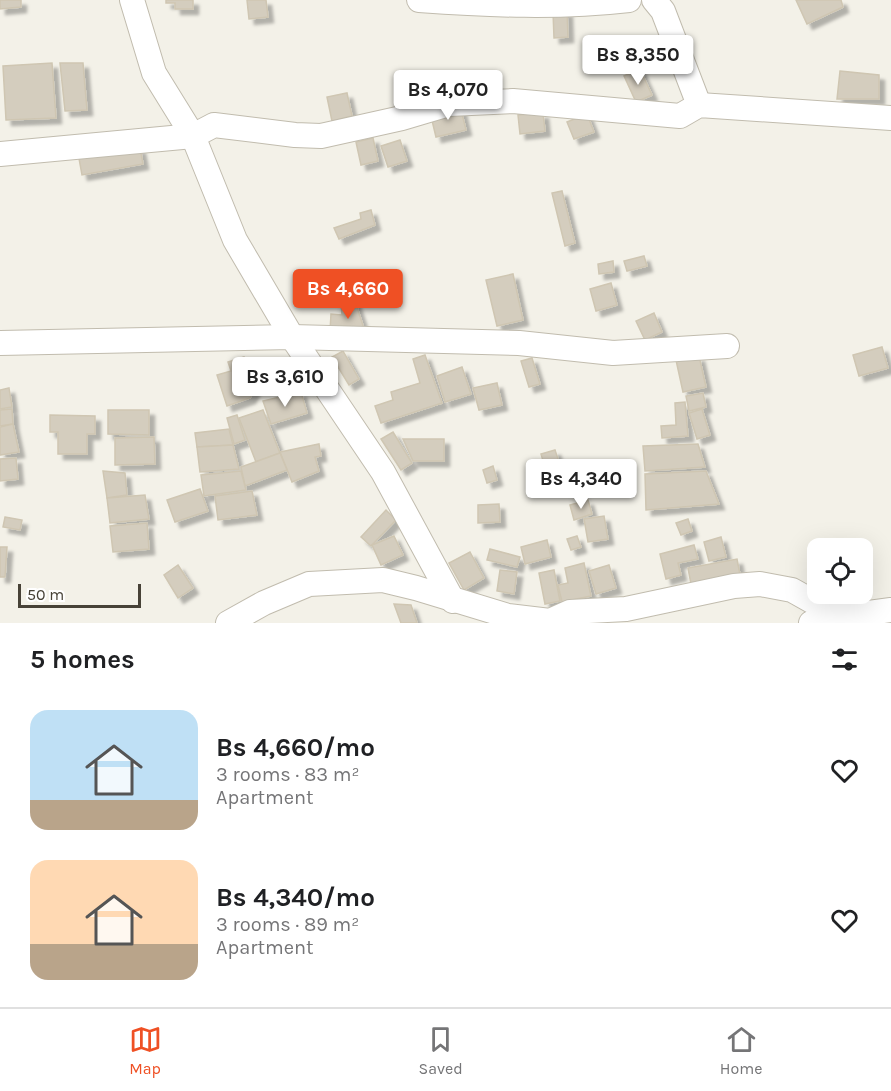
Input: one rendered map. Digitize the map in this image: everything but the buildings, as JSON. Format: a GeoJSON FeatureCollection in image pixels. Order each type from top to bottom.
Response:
{"type":"FeatureCollection","features":[{"type":"Feature","properties":{"kind":"street"},"geometry":{"type":"LineString","coordinates":[[132,0],[154,73],[193,136],[235,240],[292,337],[383,472],[453,601]]}},
{"type":"Feature","properties":{"kind":"street"},"geometry":{"type":"LineString","coordinates":[[419,0],[499,5],[559,5],[629,0]]}},
{"type":"Feature","properties":{"kind":"street"},"geometry":{"type":"LineString","coordinates":[[655,0],[666,19],[699,105]]}},
{"type":"Feature","properties":{"kind":"street"},"geometry":{"type":"LineString","coordinates":[[0,154],[193,136],[214,125],[321,136],[402,118],[449,104],[513,101],[680,116],[699,105],[891,118]]}},
{"type":"Feature","properties":{"kind":"street"},"geometry":{"type":"LineString","coordinates":[[0,343],[292,337],[519,343],[613,352],[727,346]]}},
{"type":"Feature","properties":{"kind":"street"},"geometry":{"type":"LineString","coordinates":[[228,623],[309,584],[383,580],[508,616],[550,621],[570,612],[626,609],[734,586],[760,584],[792,590],[833,613],[854,615],[891,610]]}},
{"type":"Feature","properties":{"kind":"street"},"geometry":{"type":"LineString","coordinates":[[811,623],[833,613]]}}]}
